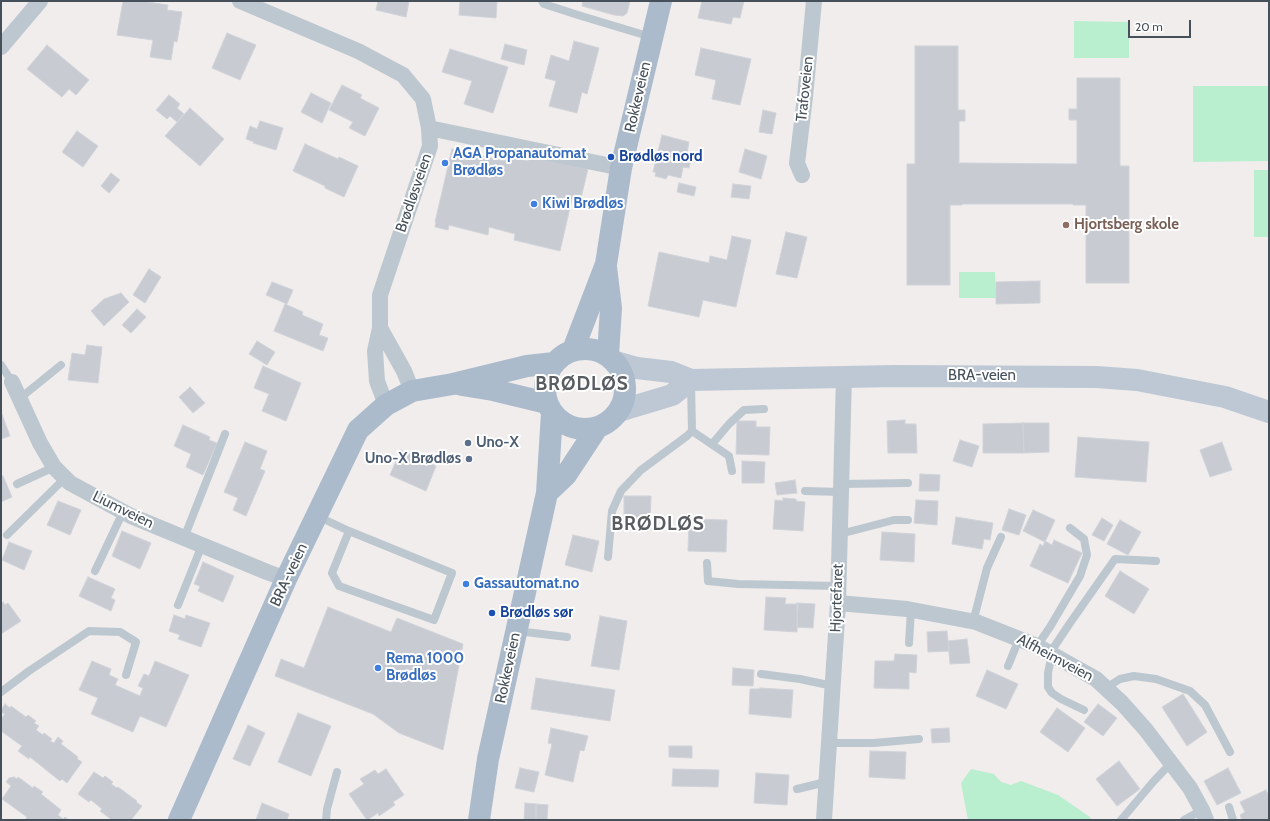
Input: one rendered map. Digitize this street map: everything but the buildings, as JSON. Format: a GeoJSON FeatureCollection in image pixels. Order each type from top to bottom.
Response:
{"type":"FeatureCollection","features":[{"type":"Feature","properties":{"kind":"main road","name":"Rokkeveien"},"geometry":{"type":"LineString","coordinates":[[573,350],[606,264],[621,168],[661,1]]}},
{"type":"Feature","properties":{"kind":"main road","name":"Rokkeveien"},"geometry":{"type":"LineString","coordinates":[[606,264],[612,308],[612,359]]}},
{"type":"Feature","properties":{"kind":"main road"},"geometry":{"type":"LineString","coordinates":[[586,348],[598,350],[612,359],[624,377],[625,395],[619,411],[610,421],[596,428],[580,429],[565,424],[550,408],[544,389],[547,375],[554,363],[563,355],[573,350],[586,348]]}},
{"type":"Feature","properties":{"kind":"main road","name":"BRA-veien"},"geometry":{"type":"LineString","coordinates":[[612,359],[637,368],[671,372],[691,380],[844,376],[1097,377],[1137,380],[1225,397],[1269,412]]}},
{"type":"Feature","properties":{"kind":"main road","name":"BRA-veien"},"geometry":{"type":"LineString","coordinates":[[179,820],[286,579],[358,430],[386,405],[412,391],[453,384],[527,366],[554,363]]}},
{"type":"Feature","properties":{"kind":"main road"},"geometry":{"type":"LineString","coordinates":[[619,411],[672,395],[691,380]]}},
{"type":"Feature","properties":{"kind":"main road","name":"BRA-veien"},"geometry":{"type":"LineString","coordinates":[[453,384],[493,390],[550,408]]}},
{"type":"Feature","properties":{"kind":"main road","name":"Rokkeveien"},"geometry":{"type":"LineString","coordinates":[[479,820],[488,759],[548,493],[550,408]]}},
{"type":"Feature","properties":{"kind":"main road"},"geometry":{"type":"LineString","coordinates":[[548,493],[566,475],[596,428]]}},
{"type":"Feature","properties":{"kind":"street"},"geometry":{"type":"LineString","coordinates":[[1,47],[40,1]]}},
{"type":"Feature","properties":{"kind":"street","name":"Brødløsveien"},"geometry":{"type":"LineString","coordinates":[[240,1],[358,51],[403,75],[423,99],[429,128],[430,146],[380,295],[380,328],[375,351],[376,381],[386,405]]}},
{"type":"Feature","properties":{"kind":"street","name":"Trafoveien"},"geometry":{"type":"LineString","coordinates":[[802,175],[796,163],[805,97],[814,1]]}},
{"type":"Feature","properties":{"kind":"street"},"geometry":{"type":"LineString","coordinates":[[429,128],[621,168]]}},
{"type":"Feature","properties":{"kind":"street","name":"Brødløsveien"},"geometry":{"type":"LineString","coordinates":[[380,328],[404,371],[412,391]]}},
{"type":"Feature","properties":{"kind":"street","name":"Hjortefaret"},"geometry":{"type":"LineString","coordinates":[[824,820],[838,603],[844,376]]}},
{"type":"Feature","properties":{"kind":"street","name":"Liumveien"},"geometry":{"type":"LineString","coordinates":[[12,382],[40,443],[59,472],[70,483],[123,512],[286,579]]}},
{"type":"Feature","properties":{"kind":"street","name":"Alfheimveien"},"geometry":{"type":"LineString","coordinates":[[838,603],[911,610],[973,622],[1019,638],[1047,651],[1096,679],[1122,703],[1146,730],[1190,788],[1204,815]]}},
{"type":"Feature","properties":{"kind":"lane"},"geometry":{"type":"LineString","coordinates":[[542,1],[544,4],[652,37]]}},
{"type":"Feature","properties":{"kind":"lane"},"geometry":{"type":"LineString","coordinates":[[1,364],[12,382]]}},
{"type":"Feature","properties":{"kind":"lane"},"geometry":{"type":"LineString","coordinates":[[19,399],[61,365]]}},
{"type":"Feature","properties":{"kind":"lane"},"geometry":{"type":"LineString","coordinates":[[608,557],[612,511],[621,491],[640,470],[692,431],[691,380]]}},
{"type":"Feature","properties":{"kind":"lane"},"geometry":{"type":"LineString","coordinates":[[712,444],[728,424],[744,410],[764,409]]}},
{"type":"Feature","properties":{"kind":"lane"},"geometry":{"type":"LineString","coordinates":[[692,431],[728,456],[732,472]]}},
{"type":"Feature","properties":{"kind":"lane"},"geometry":{"type":"LineString","coordinates":[[184,538],[225,434]]}},
{"type":"Feature","properties":{"kind":"lane"},"geometry":{"type":"LineString","coordinates":[[17,484],[59,472]]}},
{"type":"Feature","properties":{"kind":"lane"},"geometry":{"type":"LineString","coordinates":[[7,535],[59,472]]}},
{"type":"Feature","properties":{"kind":"lane"},"geometry":{"type":"LineString","coordinates":[[805,491],[908,483]]}},
{"type":"Feature","properties":{"kind":"lane"},"geometry":{"type":"LineString","coordinates":[[95,571],[123,512]]}},
{"type":"Feature","properties":{"kind":"lane"},"geometry":{"type":"LineString","coordinates":[[317,516],[349,532],[452,573],[434,620],[339,586],[332,573],[349,532]]}},
{"type":"Feature","properties":{"kind":"lane"},"geometry":{"type":"LineString","coordinates":[[840,534],[894,520],[908,520]]}},
{"type":"Feature","properties":{"kind":"lane"},"geometry":{"type":"LineString","coordinates":[[1070,528],[1084,539],[1087,555],[1080,576],[1050,627],[1047,651],[1048,687],[1052,692],[1061,698],[1084,710]]}},
{"type":"Feature","properties":{"kind":"lane"},"geometry":{"type":"LineString","coordinates":[[973,622],[987,568],[1001,537]]}},
{"type":"Feature","properties":{"kind":"lane"},"geometry":{"type":"LineString","coordinates":[[178,605],[202,545]]}},
{"type":"Feature","properties":{"kind":"lane"},"geometry":{"type":"LineString","coordinates":[[1047,651],[1070,623],[1115,559],[1156,561]]}},
{"type":"Feature","properties":{"kind":"lane"},"geometry":{"type":"LineString","coordinates":[[707,563],[708,581],[738,584],[838,586]]}},
{"type":"Feature","properties":{"kind":"lane"},"geometry":{"type":"LineString","coordinates":[[909,643],[911,610]]}},
{"type":"Feature","properties":{"kind":"lane"},"geometry":{"type":"LineString","coordinates":[[516,630],[567,637]]}},
{"type":"Feature","properties":{"kind":"lane"},"geometry":{"type":"LineString","coordinates":[[1,692],[29,671],[89,631],[120,632],[136,642],[126,675]]}},
{"type":"Feature","properties":{"kind":"lane"},"geometry":{"type":"LineString","coordinates":[[1008,666],[1019,638]]}},
{"type":"Feature","properties":{"kind":"lane"},"geometry":{"type":"LineString","coordinates":[[761,674],[800,679],[833,686]]}},
{"type":"Feature","properties":{"kind":"lane"},"geometry":{"type":"LineString","coordinates":[[1106,688],[1120,679],[1134,676],[1156,679],[1190,691],[1205,705],[1230,752]]}},
{"type":"Feature","properties":{"kind":"lane"},"geometry":{"type":"LineString","coordinates":[[829,743],[874,743],[919,739]]}},
{"type":"Feature","properties":{"kind":"lane"},"geometry":{"type":"LineString","coordinates":[[1121,820],[1171,763]]}},
{"type":"Feature","properties":{"kind":"lane"},"geometry":{"type":"LineString","coordinates":[[326,820],[327,809],[337,772]]}},
{"type":"Feature","properties":{"kind":"lane"},"geometry":{"type":"LineString","coordinates":[[797,789],[826,782]]}},
{"type":"Feature","properties":{"kind":"lane"},"geometry":{"type":"LineString","coordinates":[[1229,807],[1234,820]]}},
{"type":"Feature","properties":{"kind":"lane"},"geometry":{"type":"LineString","coordinates":[[1184,820],[1204,815]]}},
{"type":"Feature","properties":{"kind":"green space"},"geometry":{"type":"Polygon","coordinates":[[[1074,21],[1129,22],[1129,58],[1074,58],[1074,21]]]}},
{"type":"Feature","properties":{"kind":"green space"},"geometry":{"type":"Polygon","coordinates":[[[1193,86],[1269,86],[1269,161],[1193,162],[1193,86]]]}},
{"type":"Feature","properties":{"kind":"green space"},"geometry":{"type":"Polygon","coordinates":[[[1254,170],[1269,170],[1269,237],[1254,237],[1254,170]]]}},
{"type":"Feature","properties":{"kind":"green space"},"geometry":{"type":"Polygon","coordinates":[[[959,272],[995,272],[996,298],[959,298],[959,272]]]}},
{"type":"Feature","properties":{"kind":"green space"},"geometry":{"type":"Polygon","coordinates":[[[971,769],[994,774],[1001,782],[1011,785],[1021,781],[1058,795],[1090,817],[1091,820],[968,820],[961,783],[971,769]]]}},
{"type":"Feature","properties":{"kind":"place","name":"Brødløs nord"},"geometry":{"type":"Point","coordinates":[611,157]}},
{"type":"Feature","properties":{"kind":"place","name":"AGA Propanautomat Brødløs"},"geometry":{"type":"Point","coordinates":[445,163]}},
{"type":"Feature","properties":{"kind":"place","name":"Kiwi Brødløs"},"geometry":{"type":"Point","coordinates":[534,204]}},
{"type":"Feature","properties":{"kind":"place","name":"Hjortsberg skole"},"geometry":{"type":"Point","coordinates":[1066,225]}},
{"type":"Feature","properties":{"kind":"place","name":"Uno-X"},"geometry":{"type":"Point","coordinates":[468,443]}},
{"type":"Feature","properties":{"kind":"place","name":"Uno-X Brødløs"},"geometry":{"type":"Point","coordinates":[469,459]}},
{"type":"Feature","properties":{"kind":"place","name":"Gassautomat.no"},"geometry":{"type":"Point","coordinates":[466,584]}},
{"type":"Feature","properties":{"kind":"place","name":"Brødløs sør"},"geometry":{"type":"Point","coordinates":[492,613]}},
{"type":"Feature","properties":{"kind":"place","name":"Rema 1000 Brødløs"},"geometry":{"type":"Point","coordinates":[378,668]}},
{"type":"Feature","properties":{"kind":"district","name":"BRØDLØS"},"geometry":{"type":"Point","coordinates":[582,384]}},
{"type":"Feature","properties":{"kind":"district","name":"BRØDLØS"},"geometry":{"type":"Point","coordinates":[658,524]}}]}
